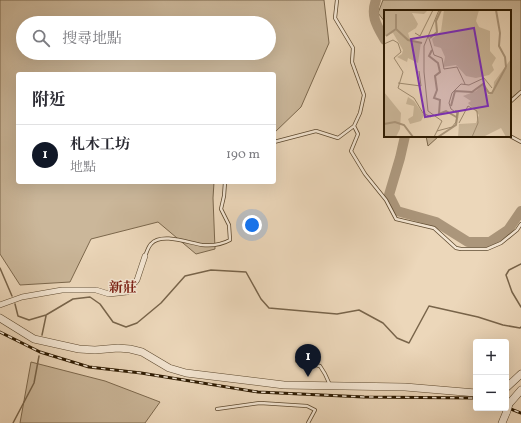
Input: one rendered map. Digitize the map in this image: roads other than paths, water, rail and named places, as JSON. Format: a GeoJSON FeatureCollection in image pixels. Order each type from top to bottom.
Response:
{"type":"FeatureCollection","features":[{"type":"Feature","properties":{"kind":"street"},"geometry":{"type":"LineString","coordinates":[[0,305],[22,297],[62,290],[96,290],[109,294],[127,292],[137,280],[145,256]]}},
{"type":"Feature","properties":{"kind":"street"},"geometry":{"type":"LineString","coordinates":[[0,318],[34,339],[80,349],[130,349],[142,352],[169,368],[186,373],[284,385],[405,387],[473,393]]}},
{"type":"Feature","properties":{"kind":"street"},"geometry":{"type":"LineString","coordinates":[[509,385],[521,374]]}},
{"type":"Feature","properties":{"kind":"street"},"geometry":{"type":"LineString","coordinates":[[502,423],[508,408],[521,390]]}},
{"type":"Feature","properties":{"kind":"lane"},"geometry":{"type":"LineString","coordinates":[[276,141],[316,131],[338,138],[354,126],[360,113],[364,95],[352,62],[353,48],[335,18],[337,0]]}},
{"type":"Feature","properties":{"kind":"lane"},"geometry":{"type":"LineString","coordinates":[[511,101],[521,92]]}},
{"type":"Feature","properties":{"kind":"lane"},"geometry":{"type":"LineString","coordinates":[[354,126],[358,134],[350,151],[365,174],[386,200],[396,219],[434,228],[456,248],[461,249],[487,249],[501,243],[517,230],[521,224]]}},
{"type":"Feature","properties":{"kind":"lane"},"geometry":{"type":"LineString","coordinates":[[511,137],[521,142]]}},
{"type":"Feature","properties":{"kind":"lane"},"geometry":{"type":"LineString","coordinates":[[145,256],[151,244],[157,240],[173,239],[208,245],[222,244],[230,240],[229,225],[221,209],[225,184]]}},
{"type":"Feature","properties":{"kind":"lane"},"geometry":{"type":"LineString","coordinates":[[297,361],[320,366],[330,386]]}},
{"type":"Feature","properties":{"kind":"lane"},"geometry":{"type":"LineString","coordinates":[[218,409],[260,403],[307,406],[315,410],[308,423]]}},
{"type":"Feature","properties":{"kind":"waterway"},"geometry":{"type":"LineString","coordinates":[[376,0],[374,6],[375,21],[384,38]]}},
{"type":"Feature","properties":{"kind":"waterway"},"geometry":{"type":"LineString","coordinates":[[405,137],[389,195],[397,211],[436,222],[468,242],[490,242],[508,230],[521,211]]}},
{"type":"Feature","properties":{"kind":"waterway"},"geometry":{"type":"LineString","coordinates":[[521,264],[509,270],[506,275],[512,292],[521,307]]}},
{"type":"Feature","properties":{"kind":"waterway"},"geometry":{"type":"LineString","coordinates":[[0,268],[12,296]]}},
{"type":"Feature","properties":{"kind":"waterway"},"geometry":{"type":"LineString","coordinates":[[15,304],[18,316],[29,320],[46,315],[73,299],[90,297],[100,304],[113,322],[126,327],[137,323],[161,303],[185,276],[211,270],[246,272],[261,299],[269,308],[337,314],[359,310],[383,323],[397,338],[409,343],[429,306],[478,317],[503,325],[521,327]]}},
{"type":"Feature","properties":{"kind":"waterway"},"geometry":{"type":"LineString","coordinates":[[42,335],[46,316]]}},
{"type":"Feature","properties":{"kind":"waterway"},"geometry":{"type":"LineString","coordinates":[[13,423],[34,383],[39,356]]}},
{"type":"Feature","properties":{"kind":"railway"},"geometry":{"type":"LineString","coordinates":[[0,332],[40,352],[89,367],[141,373],[258,392],[364,397],[473,398]]}},
{"type":"Feature","properties":{"kind":"railway"},"geometry":{"type":"LineString","coordinates":[[509,408],[521,413]]}},
{"type":"Feature","properties":{"kind":"place","name":"札木工坊"},"geometry":{"type":"Point","coordinates":[308,377]}},
{"type":"Feature","properties":{"kind":"district","name":"新莊"},"geometry":{"type":"Point","coordinates":[123,287]}}]}
